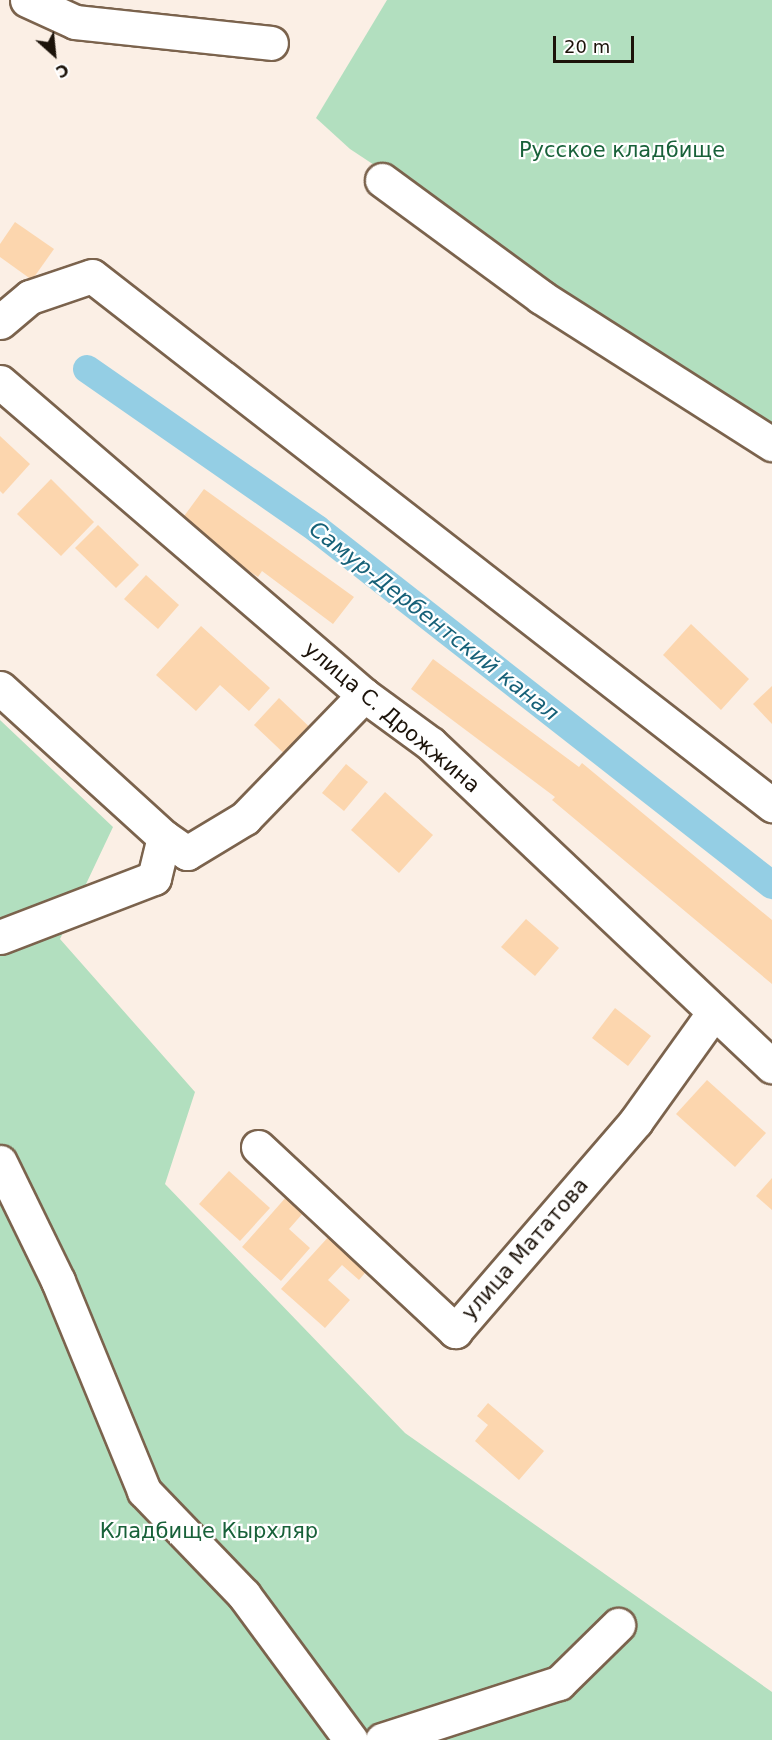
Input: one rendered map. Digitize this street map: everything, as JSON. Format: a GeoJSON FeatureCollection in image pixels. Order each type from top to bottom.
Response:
{"type":"FeatureCollection","features":[{"type":"Feature","properties":{"kind":"street"},"geometry":{"type":"LineString","coordinates":[[27,0],[75,22],[270,43]]}},
{"type":"Feature","properties":{"kind":"street"},"geometry":{"type":"LineString","coordinates":[[382,180],[541,297],[772,444]]}},
{"type":"Feature","properties":{"kind":"street"},"geometry":{"type":"LineString","coordinates":[[0,322],[30,297],[92,276],[772,805]]}},
{"type":"Feature","properties":{"kind":"street","name":"улица С. Дрожжина"},"geometry":{"type":"LineString","coordinates":[[0,382],[364,695],[431,744],[772,1066]]}},
{"type":"Feature","properties":{"kind":"street"},"geometry":{"type":"LineString","coordinates":[[0,688],[164,837],[187,853],[245,818],[364,695]]}},
{"type":"Feature","properties":{"kind":"street"},"geometry":{"type":"LineString","coordinates":[[0,937],[154,878],[164,837]]}},
{"type":"Feature","properties":{"kind":"street","name":"улица Мататова"},"geometry":{"type":"LineString","coordinates":[[258,1148],[455,1331],[636,1120],[714,1012]]}},
{"type":"Feature","properties":{"kind":"street"},"geometry":{"type":"LineString","coordinates":[[0,1162],[58,1281],[144,1491],[244,1595],[351,1740]]}},
{"type":"Feature","properties":{"kind":"street"},"geometry":{"type":"LineString","coordinates":[[382,1740],[559,1683],[618,1625]]}},
{"type":"Feature","properties":{"kind":"green space","name":"Русское кладбище"},"geometry":{"type":"Polygon","coordinates":[[[387,0],[772,0],[772,428],[350,149],[316,118],[387,0]]]}},
{"type":"Feature","properties":{"kind":"green space","name":"Кладбище Кырхляр"},"geometry":{"type":"Polygon","coordinates":[[[0,720],[113,827],[60,939],[195,1092],[165,1184],[405,1433],[772,1692],[772,1740],[0,1740],[0,720]]]}},
{"type":"Feature","properties":{"kind":"building"},"geometry":{"type":"Polygon","coordinates":[[[15,222],[54,249],[32,280],[0,257],[0,244],[15,222]]]}},
{"type":"Feature","properties":{"kind":"building"},"geometry":{"type":"Polygon","coordinates":[[[0,436],[30,464],[3,494],[0,491],[0,436]]]}},
{"type":"Feature","properties":{"kind":"building"},"geometry":{"type":"Polygon","coordinates":[[[51,479],[94,522],[61,556],[17,514],[51,479]]]}},
{"type":"Feature","properties":{"kind":"building"},"geometry":{"type":"Polygon","coordinates":[[[204,489],[354,597],[333,624],[262,571],[258,577],[179,523],[204,489]]]}},
{"type":"Feature","properties":{"kind":"building"},"geometry":{"type":"Polygon","coordinates":[[[98,525],[139,565],[116,588],[75,548],[98,525]]]}},
{"type":"Feature","properties":{"kind":"building"},"geometry":{"type":"Polygon","coordinates":[[[146,575],[179,605],[158,629],[124,599],[146,575]]]}},
{"type":"Feature","properties":{"kind":"building"},"geometry":{"type":"Polygon","coordinates":[[[691,624],[749,679],[721,710],[663,655],[691,624]]]}},
{"type":"Feature","properties":{"kind":"building"},"geometry":{"type":"Polygon","coordinates":[[[201,626],[270,688],[249,711],[220,685],[196,711],[156,675],[201,626]]]}},
{"type":"Feature","properties":{"kind":"building"},"geometry":{"type":"Polygon","coordinates":[[[433,659],[579,767],[582,763],[772,920],[772,984],[552,800],[555,797],[411,689],[433,659]]]}},
{"type":"Feature","properties":{"kind":"building"},"geometry":{"type":"Polygon","coordinates":[[[772,686],[772,724],[753,704],[772,686]]]}},
{"type":"Feature","properties":{"kind":"building"},"geometry":{"type":"Polygon","coordinates":[[[279,698],[317,734],[292,761],[254,725],[279,698]]]}},
{"type":"Feature","properties":{"kind":"building"},"geometry":{"type":"Polygon","coordinates":[[[346,764],[368,782],[344,811],[322,793],[346,764]]]}},
{"type":"Feature","properties":{"kind":"building"},"geometry":{"type":"Polygon","coordinates":[[[385,792],[433,835],[399,873],[351,830],[385,792]]]}},
{"type":"Feature","properties":{"kind":"building"},"geometry":{"type":"Polygon","coordinates":[[[526,919],[559,948],[535,976],[501,947],[526,919]]]}},
{"type":"Feature","properties":{"kind":"building"},"geometry":{"type":"Polygon","coordinates":[[[615,1008],[651,1036],[628,1066],[592,1038],[615,1008]]]}},
{"type":"Feature","properties":{"kind":"building"},"geometry":{"type":"Polygon","coordinates":[[[707,1080],[766,1133],[735,1167],[676,1114],[707,1080]]]}},
{"type":"Feature","properties":{"kind":"building"},"geometry":{"type":"Polygon","coordinates":[[[229,1171],[270,1208],[240,1241],[199,1204],[229,1171]]]}},
{"type":"Feature","properties":{"kind":"building"},"geometry":{"type":"Polygon","coordinates":[[[772,1178],[772,1210],[756,1196],[772,1178]]]}},
{"type":"Feature","properties":{"kind":"building"},"geometry":{"type":"Polygon","coordinates":[[[287,1196],[304,1212],[289,1229],[310,1248],[281,1281],[242,1247],[287,1196]]]}},
{"type":"Feature","properties":{"kind":"building"},"geometry":{"type":"Polygon","coordinates":[[[331,1234],[369,1268],[359,1280],[342,1265],[328,1280],[350,1300],[325,1328],[281,1289],[331,1234]]]}},
{"type":"Feature","properties":{"kind":"building"},"geometry":{"type":"Polygon","coordinates":[[[488,1403],[544,1451],[519,1480],[475,1441],[488,1425],[477,1416],[488,1403]]]}},
{"type":"Feature","properties":{"kind":"waterway","name":"Самур-Дербентский канал"},"geometry":{"type":"LineString","coordinates":[[87,369],[317,529],[772,885]]}}]}
